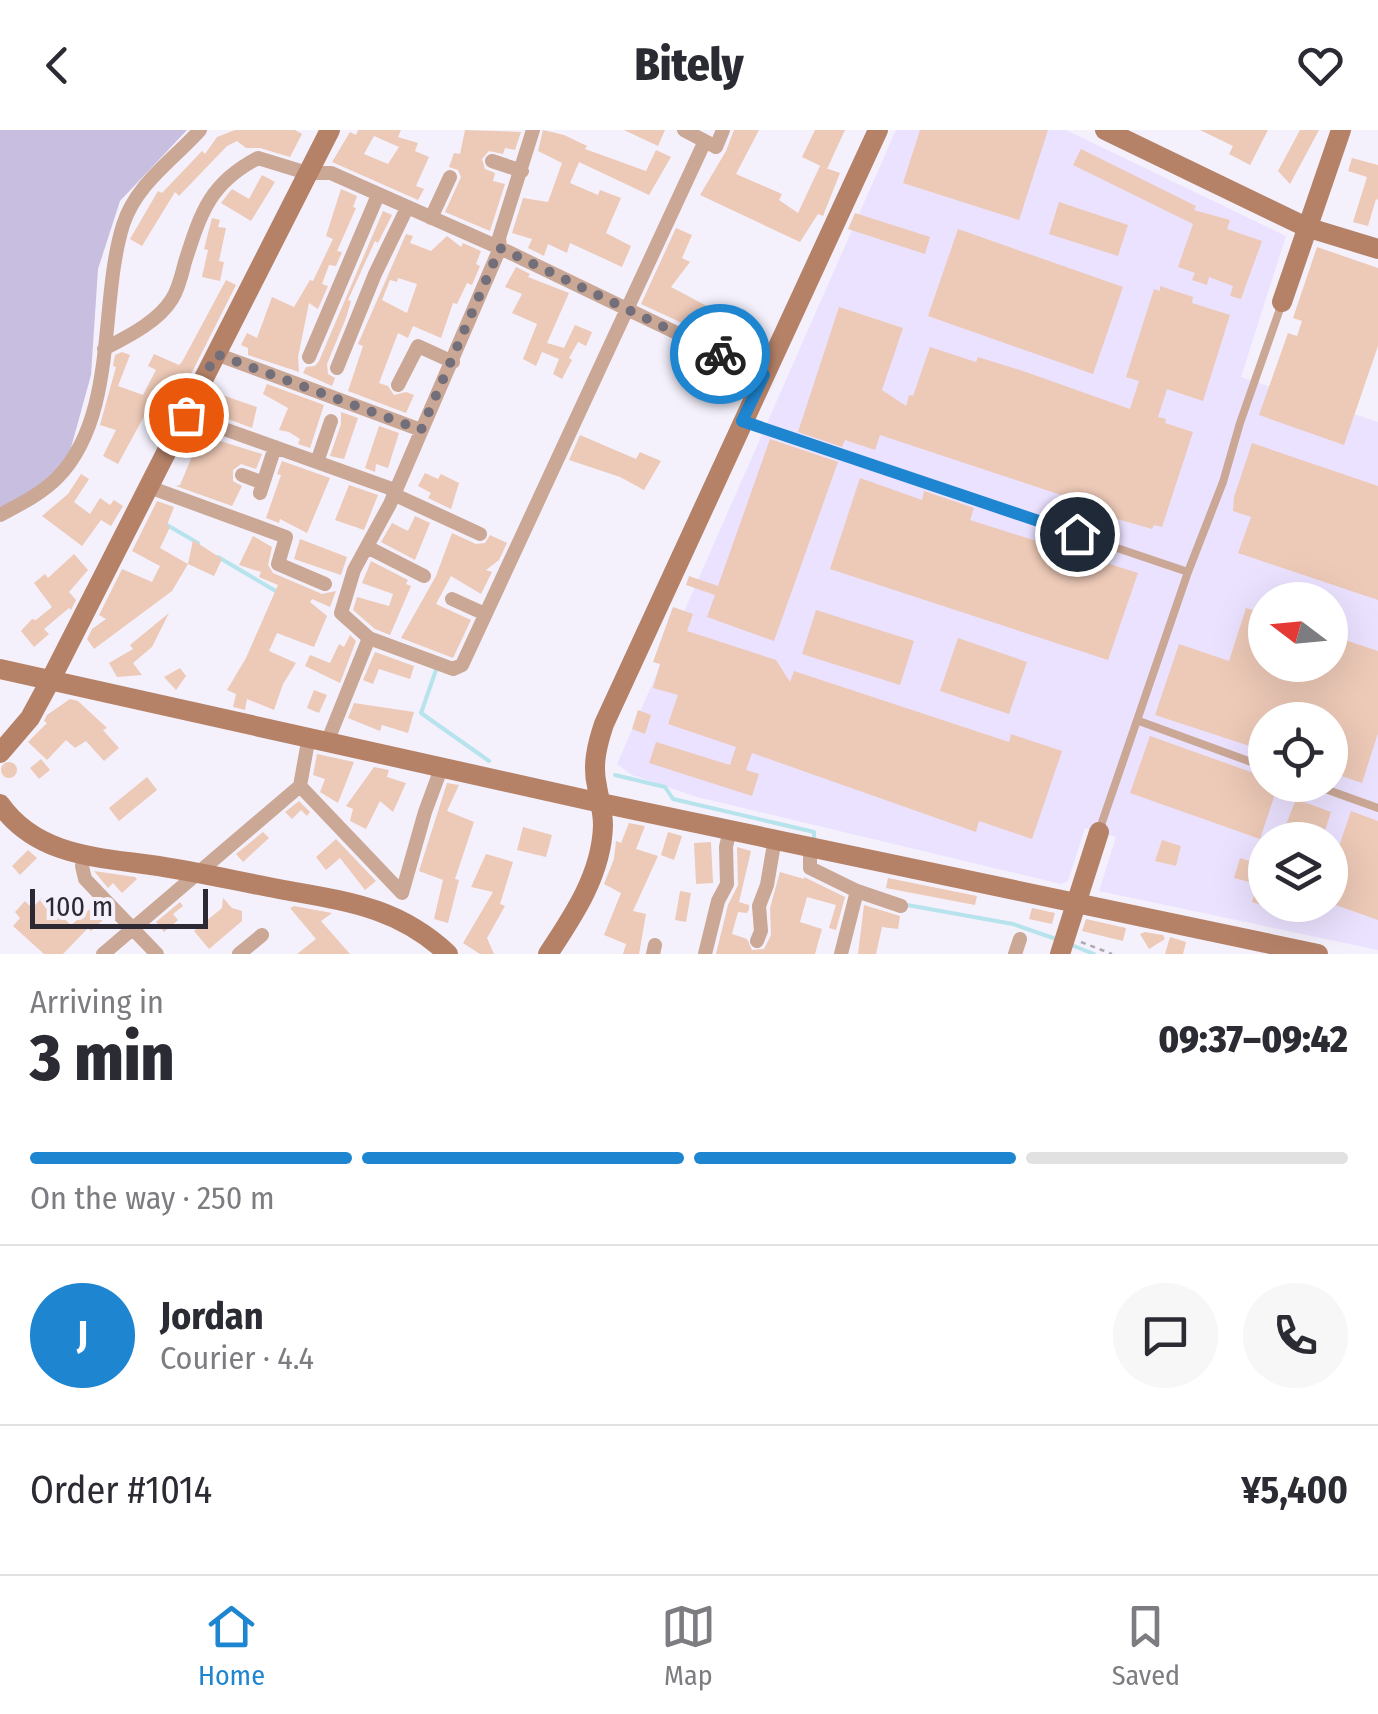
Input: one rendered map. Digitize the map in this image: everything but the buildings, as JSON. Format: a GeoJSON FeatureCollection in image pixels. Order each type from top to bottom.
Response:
{"type":"FeatureCollection","features":[{"type":"Feature","properties":{"kind":"street"},"geometry":{"type":"LineString","coordinates":[[0,515],[58,477],[77,450],[87,426],[104,349],[124,224],[153,176],[200,130]]}},
{"type":"Feature","properties":{"kind":"street"},"geometry":{"type":"LineString","coordinates":[[0,753],[30,718],[50,681],[330,130]]}},
{"type":"Feature","properties":{"kind":"street"},"geometry":{"type":"LineString","coordinates":[[533,130],[500,248],[453,362],[354,570],[342,613],[368,641],[453,669],[462,665],[705,142]]}},
{"type":"Feature","properties":{"kind":"street"},"geometry":{"type":"LineString","coordinates":[[684,130],[716,146],[724,130]]}},
{"type":"Feature","properties":{"kind":"street"},"geometry":{"type":"LineString","coordinates":[[548,954],[599,862],[603,826],[596,750],[604,724],[878,130]]}},
{"type":"Feature","properties":{"kind":"street"},"geometry":{"type":"LineString","coordinates":[[1105,130],[1306,227],[1378,249]]}},
{"type":"Feature","properties":{"kind":"street"},"geometry":{"type":"LineString","coordinates":[[1282,302],[1340,130]]}},
{"type":"Feature","properties":{"kind":"street"},"geometry":{"type":"LineString","coordinates":[[104,349],[149,322],[172,299],[199,216],[217,188],[235,170],[258,158],[307,172],[331,174],[500,248],[764,375]]}},
{"type":"Feature","properties":{"kind":"street"},"geometry":{"type":"LineString","coordinates":[[492,161],[522,171]]}},
{"type":"Feature","properties":{"kind":"street"},"geometry":{"type":"LineString","coordinates":[[431,218],[450,177]]}},
{"type":"Feature","properties":{"kind":"street"},"geometry":{"type":"LineString","coordinates":[[309,357],[378,195]]}},
{"type":"Feature","properties":{"kind":"street"},"geometry":{"type":"LineString","coordinates":[[337,368],[407,208]]}},
{"type":"Feature","properties":{"kind":"street"},"geometry":{"type":"LineString","coordinates":[[398,385],[418,346],[453,362]]}},
{"type":"Feature","properties":{"kind":"street"},"geometry":{"type":"LineString","coordinates":[[216,354],[421,430]]}},
{"type":"Feature","properties":{"kind":"street"},"geometry":{"type":"LineString","coordinates":[[186,415],[394,492],[480,534]]}},
{"type":"Feature","properties":{"kind":"street"},"geometry":{"type":"LineString","coordinates":[[316,462],[331,422]]}},
{"type":"Feature","properties":{"kind":"street"},"geometry":{"type":"LineString","coordinates":[[242,475],[261,488],[275,447]]}},
{"type":"Feature","properties":{"kind":"street"},"geometry":{"type":"LineString","coordinates":[[149,488],[286,537],[278,564],[325,584]]}},
{"type":"Feature","properties":{"kind":"street"},"geometry":{"type":"LineString","coordinates":[[366,547],[424,576]]}},
{"type":"Feature","properties":{"kind":"street"},"geometry":{"type":"LineString","coordinates":[[452,598],[485,614]]}},
{"type":"Feature","properties":{"kind":"street"},"geometry":{"type":"LineString","coordinates":[[103,954],[300,786],[318,738],[368,641]]}},
{"type":"Feature","properties":{"kind":"street"},"geometry":{"type":"LineString","coordinates":[[0,668],[601,803],[1076,901],[1240,946],[1318,954]]}},
{"type":"Feature","properties":{"kind":"street"},"geometry":{"type":"LineString","coordinates":[[300,786],[402,893],[442,766]]}},
{"type":"Feature","properties":{"kind":"street"},"geometry":{"type":"LineString","coordinates":[[0,804],[26,832],[53,847],[84,856],[347,899],[419,931],[448,954]]}},
{"type":"Feature","properties":{"kind":"street"},"geometry":{"type":"LineString","coordinates":[[705,954],[718,901],[727,884],[726,847],[730,829]]}},
{"type":"Feature","properties":{"kind":"street"},"geometry":{"type":"LineString","coordinates":[[1063,945],[1099,832]]}},
{"type":"Feature","properties":{"kind":"street"},"geometry":{"type":"LineString","coordinates":[[757,942],[761,931],[758,906],[767,885],[776,838]]}},
{"type":"Feature","properties":{"kind":"street"},"geometry":{"type":"LineString","coordinates":[[810,846],[810,868],[901,906]]}},
{"type":"Feature","properties":{"kind":"street"},"geometry":{"type":"LineString","coordinates":[[84,856],[86,878],[156,954]]}},
{"type":"Feature","properties":{"kind":"street"},"geometry":{"type":"LineString","coordinates":[[841,954],[858,891]]}},
{"type":"Feature","properties":{"kind":"street"},"geometry":{"type":"LineString","coordinates":[[238,954],[262,935]]}},
{"type":"Feature","properties":{"kind":"lane"},"geometry":{"type":"LineString","coordinates":[[1099,832],[1282,302]]}},
{"type":"Feature","properties":{"kind":"lane"},"geometry":{"type":"LineString","coordinates":[[742,421],[1188,572]]}},
{"type":"Feature","properties":{"kind":"lane"},"geometry":{"type":"LineString","coordinates":[[1139,721],[1248,761]]}},
{"type":"Feature","properties":{"kind":"lane"},"geometry":{"type":"LineString","coordinates":[[1348,797],[1378,808]]}},
{"type":"Feature","properties":{"kind":"path"},"geometry":{"type":"LineString","coordinates":[[1063,945],[1112,954]]}},
{"type":"Feature","properties":{"kind":"shaded area"},"geometry":{"type":"Polygon","coordinates":[[[0,130],[187,130],[120,201],[98,269],[91,375],[66,466],[9,510],[0,510],[0,130]]]}},
{"type":"Feature","properties":{"kind":"shaded area"},"geometry":{"type":"Polygon","coordinates":[[[896,130],[1066,130],[1286,236],[1241,377],[1378,422],[1378,950],[1099,891],[1116,837],[1085,828],[1068,881],[1061,884],[697,797],[632,775],[617,764],[896,130]]]}},
{"type":"Feature","properties":{"kind":"waterway"},"geometry":{"type":"LineString","coordinates":[[167,525],[198,543]]}},
{"type":"Feature","properties":{"kind":"waterway"},"geometry":{"type":"LineString","coordinates":[[218,557],[279,593]]}},
{"type":"Feature","properties":{"kind":"waterway"},"geometry":{"type":"LineString","coordinates":[[436,670],[421,713],[489,761]]}},
{"type":"Feature","properties":{"kind":"waterway"},"geometry":{"type":"LineString","coordinates":[[615,775],[665,787],[673,799],[814,832],[814,838]]}},
{"type":"Feature","properties":{"kind":"waterway"},"geometry":{"type":"LineString","coordinates":[[907,905],[1013,924],[1053,938]]}},
{"type":"Feature","properties":{"kind":"waterway"},"geometry":{"type":"LineString","coordinates":[[1074,946],[1094,954]]}},
{"type":"Feature","properties":{"kind":"way so far"},"geometry":{"type":"LineString","coordinates":[[186,415],[216,354],[421,430],[500,248],[720,354]]}},
{"type":"Feature","properties":{"kind":"route"},"geometry":{"type":"LineString","coordinates":[[720,354],[764,375],[742,421],[1077,534]]}}]}
